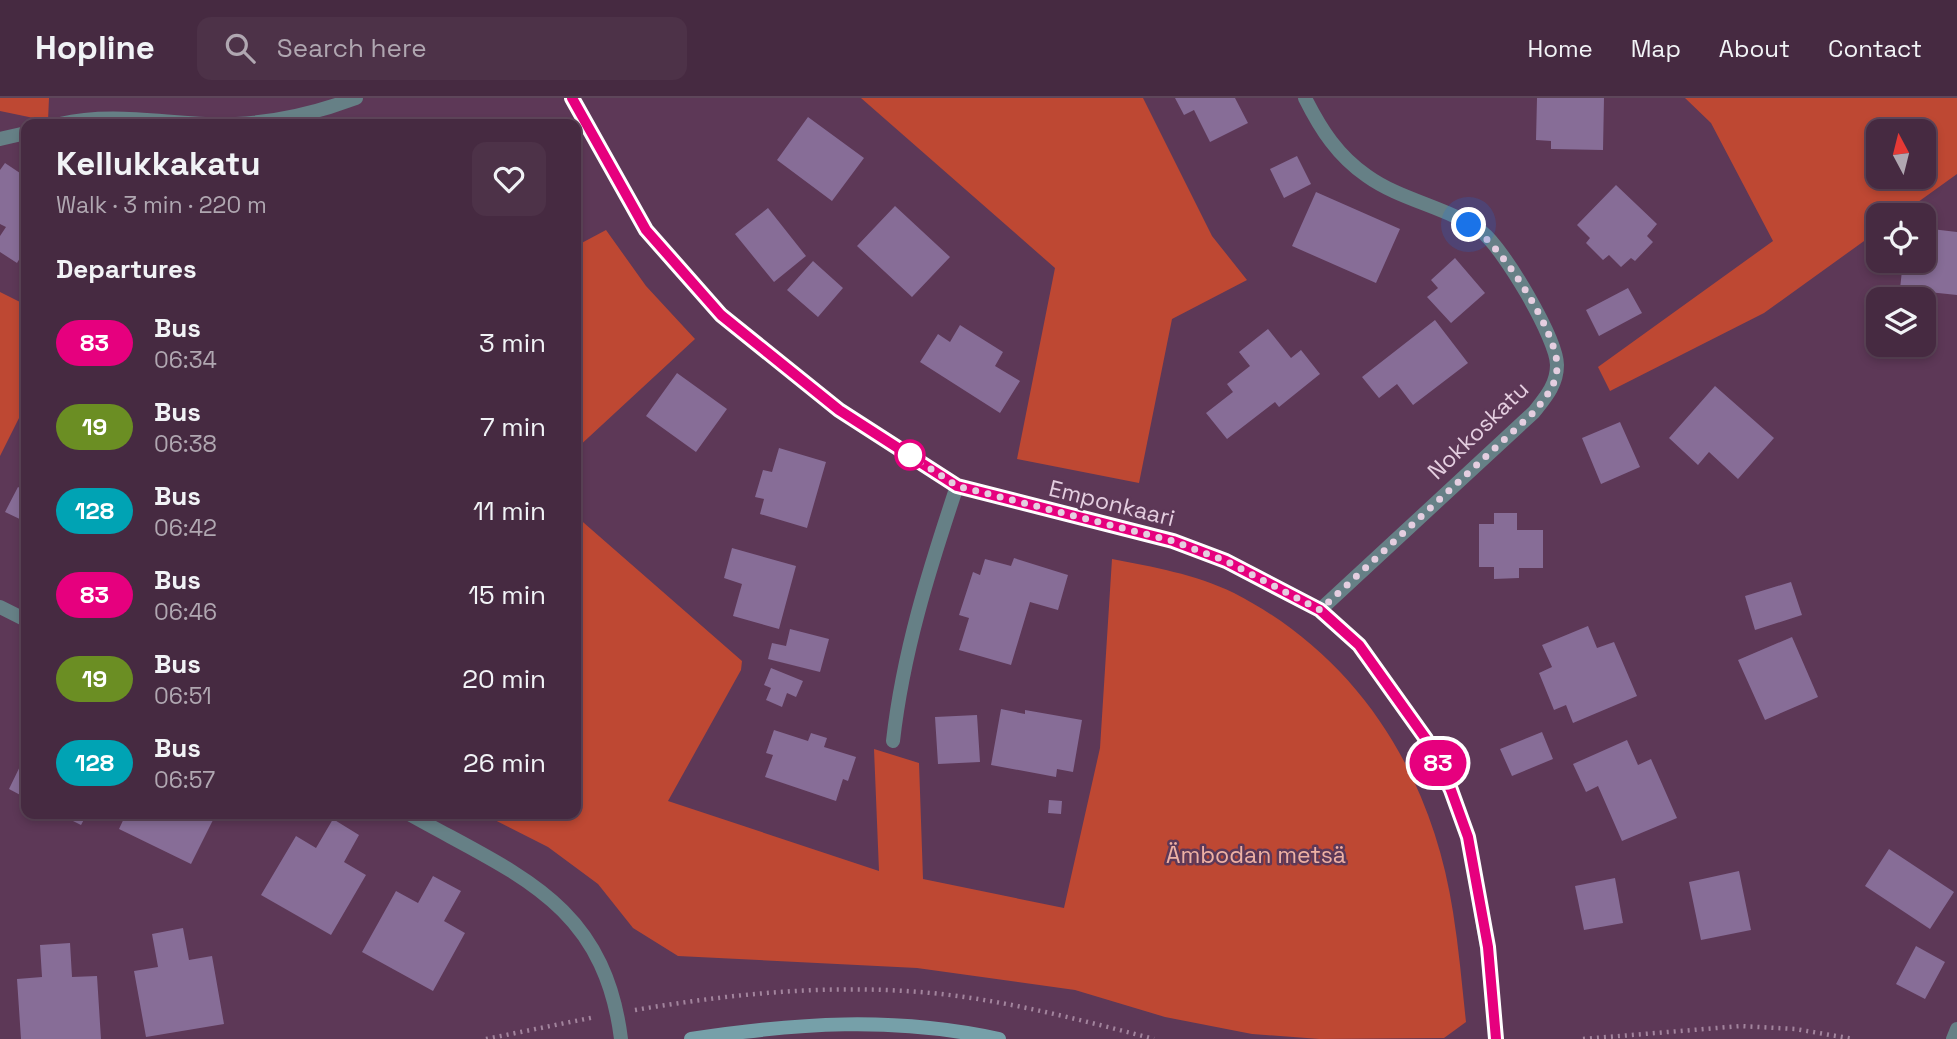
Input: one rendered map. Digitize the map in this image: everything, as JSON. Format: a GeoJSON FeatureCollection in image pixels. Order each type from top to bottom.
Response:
{"type":"FeatureCollection","features":[{"type":"Feature","properties":{"kind":"street"},"geometry":{"type":"LineString","coordinates":[[267,119],[324,110],[356,98]]}},
{"type":"Feature","properties":{"kind":"street","name":"Emponkaari"},"geometry":{"type":"LineString","coordinates":[[572,98],[646,230],[721,315],[839,410],[957,486],[1173,541],[1226,561],[1320,610],[1359,645],[1393,689],[1426,739],[1451,790],[1468,837],[1479,891],[1496,1039]]}},
{"type":"Feature","properties":{"kind":"street","name":"Nokkoskatu"},"geometry":{"type":"LineString","coordinates":[[1305,98],[1320,128],[1343,157],[1370,178],[1483,233],[1506,258],[1554,344],[1558,367],[1552,389],[1534,412],[1320,610]]}},
{"type":"Feature","properties":{"kind":"street"},"geometry":{"type":"LineString","coordinates":[[0,139],[21,134]]}},
{"type":"Feature","properties":{"kind":"street"},"geometry":{"type":"LineString","coordinates":[[893,741],[903,670],[925,583],[957,486]]}},
{"type":"Feature","properties":{"kind":"street"},"geometry":{"type":"LineString","coordinates":[[0,607],[21,618]]}},
{"type":"Feature","properties":{"kind":"street"},"geometry":{"type":"LineString","coordinates":[[418,819],[551,897],[580,927],[601,962],[617,1013],[621,1039]]}},
{"type":"Feature","properties":{"kind":"street"},"geometry":{"type":"LineString","coordinates":[[691,1039],[784,1025],[847,1023],[923,1028],[999,1039]]}},
{"type":"Feature","properties":{"kind":"street"},"geometry":{"type":"LineString","coordinates":[[1953,1039],[1957,1029]]}},
{"type":"Feature","properties":{"kind":"path"},"geometry":{"type":"LineString","coordinates":[[486,1039],[608,1015]]}},
{"type":"Feature","properties":{"kind":"path"},"geometry":{"type":"LineString","coordinates":[[1583,1039],[1741,1026],[1795,1029],[1854,1039]]}},
{"type":"Feature","properties":{"kind":"green space"},"geometry":{"type":"Polygon","coordinates":[[[0,98],[49,98],[48,119],[0,111],[0,98]]]}},
{"type":"Feature","properties":{"kind":"green space"},"geometry":{"type":"Polygon","coordinates":[[[861,98],[1143,98],[1212,236],[1247,280],[1172,319],[1139,483],[1017,459],[1055,268],[861,98]]]}},
{"type":"Feature","properties":{"kind":"green space"},"geometry":{"type":"Polygon","coordinates":[[[1685,98],[1957,98],[1957,174],[1917,203],[1866,203],[1866,240],[1764,313],[1610,391],[1598,367],[1773,241],[1711,123],[1685,98]]]}},
{"type":"Feature","properties":{"kind":"green space"},"geometry":{"type":"Polygon","coordinates":[[[606,230],[646,286],[695,339],[581,444],[581,243],[606,230]]]}},
{"type":"Feature","properties":{"kind":"green space"},"geometry":{"type":"Polygon","coordinates":[[[0,292],[21,302],[21,414],[0,456],[0,292]]]}},
{"type":"Feature","properties":{"kind":"green space","name":"Ämbodan metsä"},"geometry":{"type":"Polygon","coordinates":[[[581,520],[742,661],[741,670],[668,801],[879,871],[874,749],[919,763],[923,879],[1064,908],[1100,748],[1112,559],[1158,568],[1219,586],[1278,619],[1318,651],[1353,686],[1383,725],[1428,813],[1443,862],[1453,912],[1466,1022],[1444,1038],[1320,1039],[1252,1034],[1165,1017],[1075,990],[917,968],[678,956],[633,928],[598,884],[548,847],[493,819],[581,819],[581,520]]]}},
{"type":"Feature","properties":{"kind":"building"},"geometry":{"type":"Polygon","coordinates":[[[1175,98],[1235,98],[1248,123],[1210,142],[1194,110],[1184,115],[1175,98]]]}},
{"type":"Feature","properties":{"kind":"building"},"geometry":{"type":"Polygon","coordinates":[[[1537,98],[1604,98],[1603,150],[1551,149],[1551,141],[1536,140],[1537,98]]]}},
{"type":"Feature","properties":{"kind":"building"},"geometry":{"type":"Polygon","coordinates":[[[808,117],[864,158],[832,201],[777,160],[808,117]]]}},
{"type":"Feature","properties":{"kind":"building"},"geometry":{"type":"Polygon","coordinates":[[[1297,156],[1311,184],[1284,198],[1270,169],[1297,156]]]}},
{"type":"Feature","properties":{"kind":"building"},"geometry":{"type":"Polygon","coordinates":[[[5,163],[21,174],[21,256],[17,263],[0,252],[0,236],[6,227],[0,224],[0,170],[5,163]]]}},
{"type":"Feature","properties":{"kind":"building"},"geometry":{"type":"Polygon","coordinates":[[[1616,185],[1657,224],[1647,236],[1653,242],[1635,261],[1631,258],[1621,267],[1609,255],[1603,260],[1586,243],[1590,238],[1577,225],[1616,185]]]}},
{"type":"Feature","properties":{"kind":"building"},"geometry":{"type":"Polygon","coordinates":[[[1316,192],[1400,229],[1376,283],[1292,246],[1316,192]]]}},
{"type":"Feature","properties":{"kind":"building"},"geometry":{"type":"Polygon","coordinates":[[[895,206],[950,257],[912,297],[857,246],[895,206]]]}},
{"type":"Feature","properties":{"kind":"building"},"geometry":{"type":"Polygon","coordinates":[[[768,208],[806,256],[774,282],[735,234],[768,208]]]}},
{"type":"Feature","properties":{"kind":"building"},"geometry":{"type":"Polygon","coordinates":[[[1936,230],[1957,232],[1957,295],[1936,293],[1936,287],[1900,287],[1902,273],[1936,273],[1936,230]]]}},
{"type":"Feature","properties":{"kind":"building"},"geometry":{"type":"Polygon","coordinates":[[[1455,258],[1485,293],[1451,323],[1427,297],[1438,288],[1431,280],[1455,258]]]}},
{"type":"Feature","properties":{"kind":"building"},"geometry":{"type":"Polygon","coordinates":[[[813,261],[843,288],[818,317],[787,290],[813,261]]]}},
{"type":"Feature","properties":{"kind":"building"},"geometry":{"type":"Polygon","coordinates":[[[1628,288],[1642,313],[1599,336],[1586,310],[1628,288]]]}},
{"type":"Feature","properties":{"kind":"building"},"geometry":{"type":"Polygon","coordinates":[[[1435,320],[1468,363],[1413,405],[1397,384],[1379,398],[1362,377],[1435,320]]]}},
{"type":"Feature","properties":{"kind":"building"},"geometry":{"type":"Polygon","coordinates":[[[960,325],[1003,352],[995,366],[1020,381],[1000,413],[920,362],[938,334],[950,342],[960,325]]]}},
{"type":"Feature","properties":{"kind":"building"},"geometry":{"type":"Polygon","coordinates":[[[1268,329],[1291,358],[1301,350],[1320,374],[1279,407],[1275,402],[1227,439],[1206,413],[1233,392],[1227,384],[1250,366],[1239,352],[1268,329]]]}},
{"type":"Feature","properties":{"kind":"building"},"geometry":{"type":"Polygon","coordinates":[[[677,373],[727,409],[696,452],[646,416],[677,373]]]}},
{"type":"Feature","properties":{"kind":"building"},"geometry":{"type":"Polygon","coordinates":[[[1715,386],[1774,438],[1738,479],[1709,452],[1698,465],[1669,438],[1715,386]]]}},
{"type":"Feature","properties":{"kind":"building"},"geometry":{"type":"Polygon","coordinates":[[[1620,422],[1640,467],[1601,484],[1582,438],[1620,422]]]}},
{"type":"Feature","properties":{"kind":"building"},"geometry":{"type":"Polygon","coordinates":[[[779,448],[826,462],[807,528],[760,514],[764,499],[755,497],[763,470],[772,472],[779,448]]]}},
{"type":"Feature","properties":{"kind":"building"},"geometry":{"type":"Polygon","coordinates":[[[18,487],[21,488],[21,520],[5,512],[18,487]]]}},
{"type":"Feature","properties":{"kind":"building"},"geometry":{"type":"Polygon","coordinates":[[[1494,513],[1517,513],[1517,530],[1543,530],[1543,568],[1519,568],[1519,578],[1494,579],[1494,567],[1479,567],[1479,524],[1494,524],[1494,513]]]}},
{"type":"Feature","properties":{"kind":"building"},"geometry":{"type":"Polygon","coordinates":[[[732,548],[796,566],[779,629],[733,616],[742,584],[724,578],[732,548]]]}},
{"type":"Feature","properties":{"kind":"building"},"geometry":{"type":"Polygon","coordinates":[[[1014,558],[1068,575],[1058,610],[1030,602],[1011,665],[959,650],[969,618],[959,615],[973,572],[980,575],[985,559],[1011,566],[1014,558]]]}},
{"type":"Feature","properties":{"kind":"building"},"geometry":{"type":"Polygon","coordinates":[[[1791,582],[1802,615],[1755,630],[1745,596],[1791,582]]]}},
{"type":"Feature","properties":{"kind":"building"},"geometry":{"type":"Polygon","coordinates":[[[1588,626],[1597,648],[1614,642],[1637,696],[1573,723],[1566,705],[1554,710],[1539,673],[1552,667],[1542,645],[1588,626]]]}},
{"type":"Feature","properties":{"kind":"building"},"geometry":{"type":"Polygon","coordinates":[[[790,629],[829,639],[820,672],[768,659],[772,643],[786,646],[790,629]]]}},
{"type":"Feature","properties":{"kind":"building"},"geometry":{"type":"Polygon","coordinates":[[[1792,637],[1818,697],[1765,720],[1738,660],[1792,637]]]}},
{"type":"Feature","properties":{"kind":"building"},"geometry":{"type":"Polygon","coordinates":[[[771,668],[803,681],[796,697],[787,693],[782,707],[766,700],[771,688],[764,685],[771,668]]]}},
{"type":"Feature","properties":{"kind":"building"},"geometry":{"type":"Polygon","coordinates":[[[1001,709],[1025,714],[1025,710],[1082,720],[1073,772],[1057,769],[1056,777],[991,765],[1001,709]]]}},
{"type":"Feature","properties":{"kind":"building"},"geometry":{"type":"Polygon","coordinates":[[[977,715],[980,762],[938,764],[935,717],[977,715]]]}},
{"type":"Feature","properties":{"kind":"building"},"geometry":{"type":"Polygon","coordinates":[[[774,730],[808,741],[811,733],[827,738],[824,747],[856,757],[848,781],[843,779],[836,801],[765,777],[773,755],[766,753],[774,730]]]}},
{"type":"Feature","properties":{"kind":"building"},"geometry":{"type":"Polygon","coordinates":[[[1542,732],[1553,759],[1512,776],[1500,749],[1542,732]]]}},
{"type":"Feature","properties":{"kind":"building"},"geometry":{"type":"Polygon","coordinates":[[[1627,740],[1638,765],[1651,759],[1677,818],[1622,841],[1598,786],[1586,792],[1573,764],[1627,740]]]}},
{"type":"Feature","properties":{"kind":"building"},"geometry":{"type":"Polygon","coordinates":[[[21,764],[21,795],[9,789],[21,764]]]}},
{"type":"Feature","properties":{"kind":"building"},"geometry":{"type":"Polygon","coordinates":[[[1049,800],[1062,801],[1061,814],[1048,813],[1049,800]]]}},
{"type":"Feature","properties":{"kind":"building"},"geometry":{"type":"Polygon","coordinates":[[[69,819],[84,819],[81,825],[69,819]]]}},
{"type":"Feature","properties":{"kind":"building"},"geometry":{"type":"Polygon","coordinates":[[[124,819],[214,819],[191,864],[119,829],[124,819]]]}},
{"type":"Feature","properties":{"kind":"building"},"geometry":{"type":"Polygon","coordinates":[[[333,819],[359,835],[344,862],[366,875],[331,935],[261,895],[296,836],[316,848],[333,819]]]}},
{"type":"Feature","properties":{"kind":"building"},"geometry":{"type":"Polygon","coordinates":[[[1889,849],[1954,892],[1930,929],[1865,886],[1889,849]]]}},
{"type":"Feature","properties":{"kind":"building"},"geometry":{"type":"Polygon","coordinates":[[[1739,871],[1751,930],[1701,940],[1689,882],[1739,871]]]}},
{"type":"Feature","properties":{"kind":"building"},"geometry":{"type":"Polygon","coordinates":[[[433,876],[461,891],[444,921],[465,933],[433,991],[362,952],[396,891],[418,903],[433,876]]]}},
{"type":"Feature","properties":{"kind":"building"},"geometry":{"type":"Polygon","coordinates":[[[1615,878],[1623,923],[1584,930],[1575,886],[1615,878]]]}},
{"type":"Feature","properties":{"kind":"building"},"geometry":{"type":"Polygon","coordinates":[[[183,928],[189,960],[212,956],[224,1024],[146,1037],[134,971],[158,967],[152,934],[183,928]]]}},
{"type":"Feature","properties":{"kind":"building"},"geometry":{"type":"Polygon","coordinates":[[[70,943],[72,977],[97,976],[101,1039],[21,1039],[17,979],[42,977],[40,945],[70,943]]]}},
{"type":"Feature","properties":{"kind":"building"},"geometry":{"type":"Polygon","coordinates":[[[1916,946],[1945,962],[1925,999],[1896,984],[1916,946]]]}},
{"type":"Feature","properties":{"kind":"bus line","name":"83"},"geometry":{"type":"LineString","coordinates":[[572,98],[646,230],[721,315],[839,410],[957,486],[1173,541],[1226,561],[1271,582],[1320,610],[1359,645],[1393,689],[1426,739],[1451,790],[1468,837],[1488,947],[1496,1039]]}},
{"type":"Feature","properties":{"kind":"route"},"geometry":{"type":"LineString","coordinates":[[910,455],[957,486],[1173,541],[1226,561],[1271,582],[1320,610],[1534,412],[1552,389],[1558,367],[1554,344],[1506,258],[1483,233],[1469,225]]}}]}
